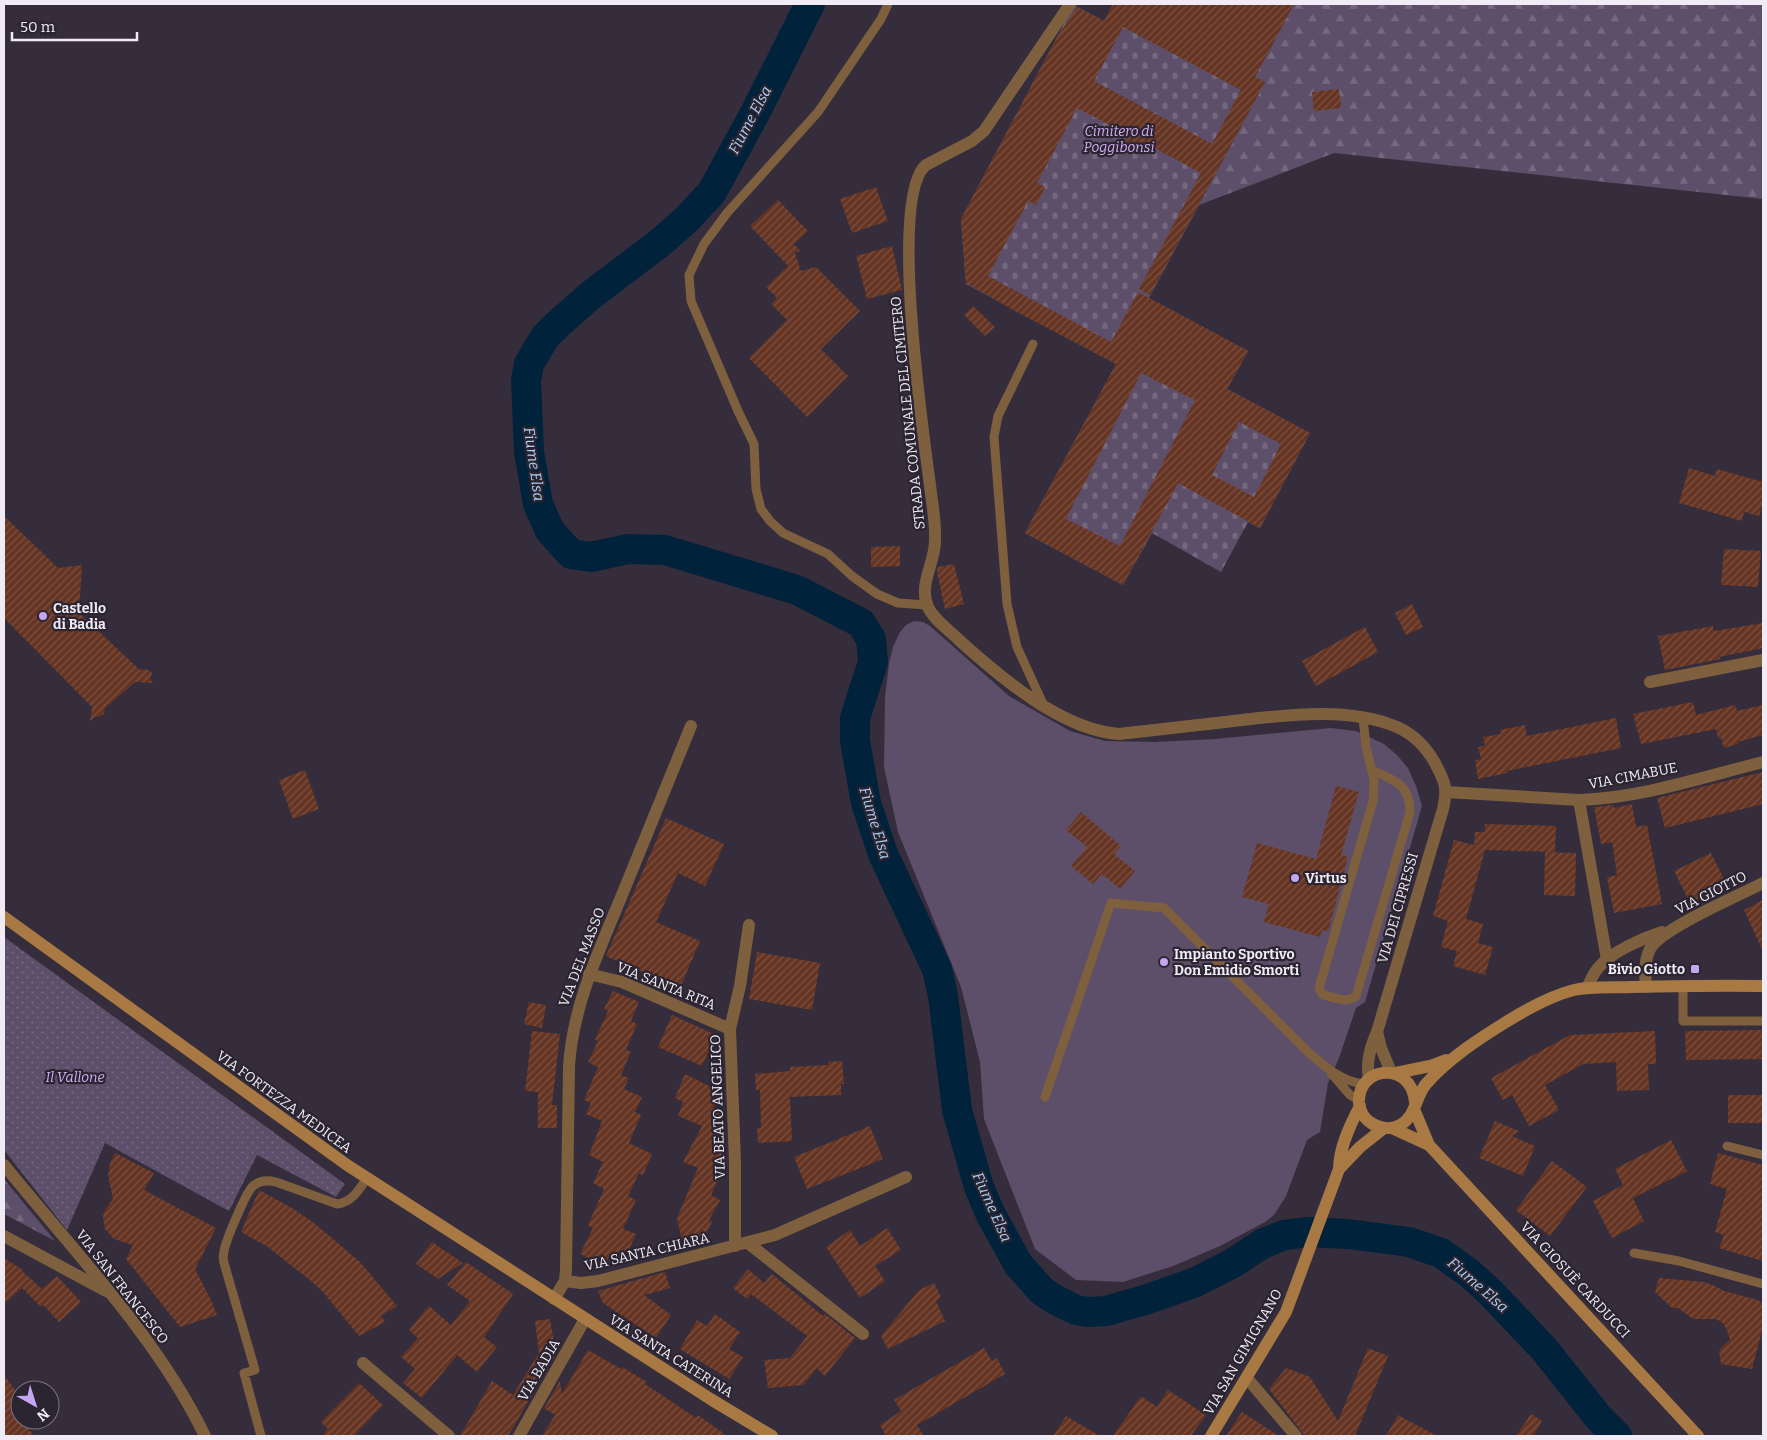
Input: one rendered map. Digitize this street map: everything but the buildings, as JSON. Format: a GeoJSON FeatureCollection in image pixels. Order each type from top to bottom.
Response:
{"type":"FeatureCollection","features":[{"type":"Feature","properties":{"kind":"main road","name":"VIA FORTEZZA MEDICEA"},"geometry":{"type":"LineString","coordinates":[[4,918],[366,1178],[554,1299]]}},
{"type":"Feature","properties":{"kind":"main road","name":"VIA SAN GIMIGNANO"},"geometry":{"type":"LineString","coordinates":[[1339,1169],[1360,1147],[1388,1128],[1406,1122],[1424,1086],[1455,1056],[1536,1005],[1565,993],[1586,988],[1763,986]]}},
{"type":"Feature","properties":{"kind":"main road","name":"VIA SAN GIMIGNANO"},"geometry":{"type":"LineString","coordinates":[[1211,1436],[1247,1378],[1292,1298],[1339,1169],[1347,1135],[1367,1081],[1376,1075],[1430,1066],[1455,1056]]}},
{"type":"Feature","properties":{"kind":"main road"},"geometry":{"type":"LineString","coordinates":[[1393,1073],[1404,1078],[1410,1084],[1414,1092],[1415,1105]]}},
{"type":"Feature","properties":{"kind":"main road"},"geometry":{"type":"LineString","coordinates":[[1359,1103],[1362,1113],[1371,1124],[1388,1128]]}},
{"type":"Feature","properties":{"kind":"main road","name":"VIA GIOSUÈ CARDUCCI"},"geometry":{"type":"LineString","coordinates":[[1415,1105],[1429,1145],[1698,1436]]}},
{"type":"Feature","properties":{"kind":"main road","name":"VIA GIOSUÈ CARDUCCI"},"geometry":{"type":"LineString","coordinates":[[1388,1128],[1429,1145]]}},
{"type":"Feature","properties":{"kind":"main road","name":"VIA SANTA CATERINA"},"geometry":{"type":"LineString","coordinates":[[554,1299],[772,1436]]}},
{"type":"Feature","properties":{"kind":"street","name":"STRADA COMUNALE DEL CIMITERO"},"geometry":{"type":"LineString","coordinates":[[927,605],[925,593],[926,579],[934,551],[935,531],[915,366],[909,265],[911,211],[916,181],[921,170],[933,161],[972,142],[980,135],[991,122],[1070,4]]}},
{"type":"Feature","properties":{"kind":"street"},"geometry":{"type":"LineString","coordinates":[[927,605],[933,615],[990,668],[1044,706],[1085,727],[1119,734],[1301,714],[1363,718],[1398,727],[1418,739],[1435,762],[1447,792]]}},
{"type":"Feature","properties":{"kind":"street"},"geometry":{"type":"LineString","coordinates":[[1650,682],[1763,660]]}},
{"type":"Feature","properties":{"kind":"street","name":"VIA DEL MASSO"},"geometry":{"type":"LineString","coordinates":[[565,1281],[570,1054],[576,1014],[589,974],[691,726]]}},
{"type":"Feature","properties":{"kind":"street","name":"VIA CIMABUE"},"geometry":{"type":"LineString","coordinates":[[1447,792],[1579,800],[1602,799],[1646,791],[1763,762]]}},
{"type":"Feature","properties":{"kind":"street","name":"VIA DEI CIPRESSI"},"geometry":{"type":"LineString","coordinates":[[1367,1081],[1370,1048],[1377,1032],[1447,792]]}},
{"type":"Feature","properties":{"kind":"street"},"geometry":{"type":"LineString","coordinates":[[1579,800],[1606,960]]}},
{"type":"Feature","properties":{"kind":"street","name":"VIA GIOTTO"},"geometry":{"type":"LineString","coordinates":[[1586,988],[1598,968],[1606,960],[1641,940],[1672,929],[1763,883]]}},
{"type":"Feature","properties":{"kind":"street","name":"VIA BEATO ANGELICO"},"geometry":{"type":"LineString","coordinates":[[735,1246],[735,1162],[730,1029],[740,986],[749,925]]}},
{"type":"Feature","properties":{"kind":"street","name":"VIA GIOTTO"},"geometry":{"type":"LineString","coordinates":[[1646,987],[1646,962],[1649,950],[1658,939],[1672,929]]}},
{"type":"Feature","properties":{"kind":"street","name":"VIA SANTA RITA"},"geometry":{"type":"LineString","coordinates":[[589,974],[622,982],[730,1029]]}},
{"type":"Feature","properties":{"kind":"street"},"geometry":{"type":"LineString","coordinates":[[1377,1032],[1381,1048],[1393,1073]]}},
{"type":"Feature","properties":{"kind":"street","name":"VIA SAN FRANCESCO"},"geometry":{"type":"LineString","coordinates":[[4,1165],[146,1340],[189,1405],[205,1436]]}},
{"type":"Feature","properties":{"kind":"street"},"geometry":{"type":"LineString","coordinates":[[735,1246],[775,1235],[906,1177]]}},
{"type":"Feature","properties":{"kind":"street"},"geometry":{"type":"LineString","coordinates":[[4,1236],[110,1294]]}},
{"type":"Feature","properties":{"kind":"street"},"geometry":{"type":"LineString","coordinates":[[748,1243],[863,1334]]}},
{"type":"Feature","properties":{"kind":"street","name":"VIA SANTA CHIARA"},"geometry":{"type":"LineString","coordinates":[[565,1281],[581,1283],[598,1281],[735,1246]]}},
{"type":"Feature","properties":{"kind":"street"},"geometry":{"type":"LineString","coordinates":[[554,1299],[565,1281]]}},
{"type":"Feature","properties":{"kind":"street","name":"VIA BADIA"},"geometry":{"type":"LineString","coordinates":[[520,1436],[585,1319]]}},
{"type":"Feature","properties":{"kind":"street"},"geometry":{"type":"LineString","coordinates":[[363,1363],[449,1436]]}},
{"type":"Feature","properties":{"kind":"street"},"geometry":{"type":"LineString","coordinates":[[1247,1378],[1296,1436]]}},
{"type":"Feature","properties":{"kind":"lane"},"geometry":{"type":"LineString","coordinates":[[888,4],[881,19],[818,112],[727,213],[704,244],[689,275],[691,300],[754,444],[756,489],[761,509],[770,521],[784,533],[828,554],[852,576],[877,594],[898,603],[927,605]]}},
{"type":"Feature","properties":{"kind":"lane"},"geometry":{"type":"LineString","coordinates":[[1033,344],[998,416],[994,437],[1007,604],[1017,647],[1044,706]]}},
{"type":"Feature","properties":{"kind":"lane"},"geometry":{"type":"LineString","coordinates":[[1363,718],[1366,747],[1372,770],[1373,801],[1319,988],[1323,994],[1347,1001],[1352,1000],[1356,996],[1410,812],[1410,801],[1400,784],[1372,770]]}},
{"type":"Feature","properties":{"kind":"lane"},"geometry":{"type":"LineString","coordinates":[[1045,1097],[1111,902],[1164,908],[1359,1103]]}},
{"type":"Feature","properties":{"kind":"lane"},"geometry":{"type":"LineString","coordinates":[[1683,986],[1683,1021],[1763,1021]]}},
{"type":"Feature","properties":{"kind":"lane"},"geometry":{"type":"LineString","coordinates":[[1326,1068],[1348,1080],[1367,1081]]}},
{"type":"Feature","properties":{"kind":"lane"},"geometry":{"type":"LineString","coordinates":[[1727,1146],[1763,1155]]}},
{"type":"Feature","properties":{"kind":"lane"},"geometry":{"type":"LineString","coordinates":[[261,1436],[244,1373],[254,1370],[224,1263],[223,1253],[227,1241],[249,1191],[256,1184],[267,1181],[276,1182],[337,1204],[351,1199],[366,1178]]}},
{"type":"Feature","properties":{"kind":"lane"},"geometry":{"type":"LineString","coordinates":[[1634,1253],[1679,1261],[1763,1284]]}},
{"type":"Feature","properties":{"kind":"green space","name":"Cimitero di Poggibonsi"},"geometry":{"type":"Polygon","coordinates":[[[1113,4],[1294,4],[1255,77],[1265,82],[1149,298],[1248,351],[1227,389],[1310,433],[1260,528],[1248,522],[1221,572],[1152,533],[1123,585],[1025,533],[1116,364],[966,284],[961,219],[1074,5],[1104,21],[1113,4]]]}},
{"type":"Feature","properties":{"kind":"green space"},"geometry":{"type":"Polygon","coordinates":[[[1294,4],[1763,4],[1763,199],[1334,153],[1199,205],[1265,82],[1255,77],[1294,4]]]}},
{"type":"Feature","properties":{"kind":"green space","name":"Impianto Sportivo Don Emidio Smorti"},"geometry":{"type":"Polygon","coordinates":[[[914,621],[923,622],[930,626],[1009,696],[1070,731],[1105,741],[1156,742],[1215,739],[1331,728],[1356,731],[1384,744],[1408,768],[1422,806],[1365,1002],[1356,1008],[1339,1058],[1328,1083],[1320,1132],[1307,1140],[1286,1196],[1274,1215],[1265,1222],[1220,1246],[1173,1266],[1123,1282],[1076,1280],[1035,1249],[984,1119],[980,1062],[961,987],[898,832],[884,767],[885,698],[889,663],[893,647],[900,632],[906,625],[914,621]]]}},
{"type":"Feature","properties":{"kind":"green space","name":"Il Vallone"},"geometry":{"type":"Polygon","coordinates":[[[4,937],[345,1184],[336,1197],[257,1155],[229,1211],[105,1143],[67,1230],[4,1150],[4,937]]]}},
{"type":"Feature","properties":{"kind":"green space"},"geometry":{"type":"Polygon","coordinates":[[[4,1179],[55,1241],[4,1214],[4,1179]]]}},
{"type":"Feature","properties":{"kind":"waterway","name":"Fiume Elsa"},"geometry":{"type":"LineString","coordinates":[[810,4],[755,113],[712,192],[687,219],[661,242],[591,295],[558,324],[545,337],[529,364],[526,380],[529,452],[538,504],[550,531],[571,554],[591,557],[628,549],[665,550],[797,590],[861,623],[871,639],[873,662],[855,718],[855,741],[866,803],[883,854],[937,969],[943,996],[957,1110],[979,1187],[990,1213],[1018,1264],[1042,1291],[1076,1310],[1088,1312],[1106,1311],[1196,1282],[1233,1263],[1262,1244],[1284,1235],[1308,1232],[1348,1234],[1409,1242],[1441,1253],[1469,1273],[1490,1292],[1544,1349],[1599,1418],[1617,1436]]}},
{"type":"Feature","properties":{"kind":"place","name":"Castello di Badia"},"geometry":{"type":"Point","coordinates":[43,616]}},
{"type":"Feature","properties":{"kind":"place","name":"Virtus"},"geometry":{"type":"Point","coordinates":[1295,878]}},
{"type":"Feature","properties":{"kind":"place","name":"Impianto Sportivo Don Emidio Smorti"},"geometry":{"type":"Point","coordinates":[1164,962]}},
{"type":"Feature","properties":{"kind":"place","name":"Bivio Giotto"},"geometry":{"type":"Point","coordinates":[1695,969]}}]}
